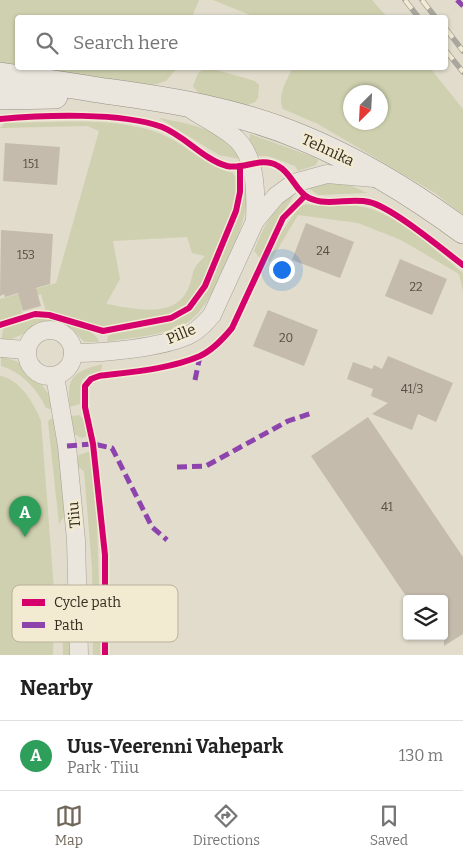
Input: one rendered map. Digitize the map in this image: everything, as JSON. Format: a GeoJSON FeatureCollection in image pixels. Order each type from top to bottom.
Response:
{"type":"FeatureCollection","features":[{"type":"Feature","properties":{"kind":"main road","name":"Tehnika"},"geometry":{"type":"LineString","coordinates":[[0,75],[179,101],[228,113],[303,138],[387,180],[420,199],[463,232]]}},
{"type":"Feature","properties":{"kind":"main road","name":"Tehnika"},"geometry":{"type":"LineString","coordinates":[[0,97],[31,96],[179,101]]}},
{"type":"Feature","properties":{"kind":"street","name":"Pille"},"geometry":{"type":"LineString","coordinates":[[179,101],[236,138],[244,151],[256,190],[255,221]]}},
{"type":"Feature","properties":{"kind":"street","name":"Pille"},"geometry":{"type":"LineString","coordinates":[[73,353],[105,352],[159,343],[188,335],[201,327],[220,302],[255,221],[276,196],[294,183],[327,174],[354,175],[387,180]]}},
{"type":"Feature","properties":{"kind":"street"},"geometry":{"type":"LineString","coordinates":[[51,329],[64,334],[69,340],[73,353],[70,365],[55,376],[40,374],[33,370],[26,357],[26,350],[32,337],[44,330],[51,329]]}},
{"type":"Feature","properties":{"kind":"street"},"geometry":{"type":"LineString","coordinates":[[0,348],[26,350]]}},
{"type":"Feature","properties":{"kind":"street","name":"Tiiu"},"geometry":{"type":"LineString","coordinates":[[55,376],[67,446],[76,540],[77,585]]}},
{"type":"Feature","properties":{"kind":"street","name":"Tiiu"},"geometry":{"type":"LineString","coordinates":[[79,642],[79,655]]}},
{"type":"Feature","properties":{"kind":"green space"},"geometry":{"type":"Polygon","coordinates":[[[0,0],[199,0],[193,15],[15,15],[15,70],[175,70],[166,81],[153,85],[0,70],[0,0]]]}},
{"type":"Feature","properties":{"kind":"green space"},"geometry":{"type":"Polygon","coordinates":[[[213,0],[372,0],[385,15],[250,15],[213,0]]]}},
{"type":"Feature","properties":{"kind":"green space"},"geometry":{"type":"Polygon","coordinates":[[[202,70],[216,70],[255,81],[259,85],[258,98],[255,102],[245,106],[199,94],[193,86],[198,73],[202,70]]]}},
{"type":"Feature","properties":{"kind":"green space"},"geometry":{"type":"Polygon","coordinates":[[[291,70],[432,70],[463,109],[463,215],[435,193],[318,124],[283,109],[281,104],[282,93],[291,70]]]}},
{"type":"Feature","properties":{"kind":"green space"},"geometry":{"type":"Polygon","coordinates":[[[159,118],[193,125],[215,134],[225,140],[239,159],[219,155],[159,118]]]}},
{"type":"Feature","properties":{"kind":"green space"},"geometry":{"type":"Polygon","coordinates":[[[62,122],[100,122],[138,127],[166,136],[213,165],[233,173],[238,186],[237,202],[205,280],[188,306],[171,315],[144,323],[117,328],[97,328],[46,311],[41,294],[20,300],[23,314],[0,322],[0,299],[56,283],[99,131],[87,126],[0,128],[5,123],[62,122]],[[187,237],[113,241],[120,279],[106,304],[152,310],[173,305],[182,299],[188,289],[194,269],[205,256],[192,253],[187,237]]]}},
{"type":"Feature","properties":{"kind":"green space"},"geometry":{"type":"Polygon","coordinates":[[[250,134],[316,158],[318,160],[316,165],[298,171],[295,166],[268,156],[258,156],[249,141],[250,134]]]}},
{"type":"Feature","properties":{"kind":"green space"},"geometry":{"type":"Polygon","coordinates":[[[246,174],[247,200],[240,231],[225,268],[206,303],[196,315],[185,324],[176,328],[147,336],[107,342],[108,336],[112,334],[163,324],[185,313],[195,305],[204,294],[240,212],[243,182],[246,174]]]}},
{"type":"Feature","properties":{"kind":"green space"},"geometry":{"type":"Polygon","coordinates":[[[327,182],[352,186],[367,193],[318,195],[306,186],[327,182]]]}},
{"type":"Feature","properties":{"kind":"green space"},"geometry":{"type":"Polygon","coordinates":[[[292,192],[294,195],[271,232],[260,258],[254,251],[261,234],[274,212],[292,192]]]}},
{"type":"Feature","properties":{"kind":"green space"},"geometry":{"type":"Polygon","coordinates":[[[307,204],[357,206],[385,215],[413,232],[463,273],[463,291],[459,274],[401,240],[358,223],[298,215],[270,262],[266,259],[280,234],[300,206],[307,204]]]}},
{"type":"Feature","properties":{"kind":"green space"},"geometry":{"type":"Polygon","coordinates":[[[44,316],[84,329],[97,337],[99,342],[85,342],[71,328],[61,322],[52,321],[44,322],[11,339],[2,340],[3,329],[12,323],[44,316]]]}},
{"type":"Feature","properties":{"kind":"green space"},"geometry":{"type":"Polygon","coordinates":[[[1,356],[18,362],[31,379],[42,385],[49,395],[54,410],[46,408],[28,382],[16,372],[1,366],[1,356]]]}},
{"type":"Feature","properties":{"kind":"green space"},"geometry":{"type":"Polygon","coordinates":[[[102,364],[101,372],[88,375],[82,380],[80,404],[70,407],[69,388],[74,377],[85,370],[102,364]]]}},
{"type":"Feature","properties":{"kind":"green space"},"geometry":{"type":"Polygon","coordinates":[[[0,376],[7,378],[20,387],[30,400],[41,421],[54,585],[12,585],[12,642],[53,642],[53,655],[0,655],[0,376]]]}},
{"type":"Feature","properties":{"kind":"green space"},"geometry":{"type":"Polygon","coordinates":[[[79,415],[84,420],[87,436],[82,438],[72,433],[71,416],[79,415]]]}},
{"type":"Feature","properties":{"kind":"green space"},"geometry":{"type":"Polygon","coordinates":[[[55,418],[65,515],[59,524],[48,422],[50,419],[55,418]]]}},
{"type":"Feature","properties":{"kind":"green space"},"geometry":{"type":"Polygon","coordinates":[[[90,451],[97,522],[99,585],[92,585],[84,471],[76,465],[79,455],[90,451]]]}},
{"type":"Feature","properties":{"kind":"green space"},"geometry":{"type":"Polygon","coordinates":[[[63,642],[70,642],[70,655],[63,655],[63,642]]]}},
{"type":"Feature","properties":{"kind":"green space"},"geometry":{"type":"Polygon","coordinates":[[[93,642],[101,642],[101,655],[93,655],[93,642]]]}},
{"type":"Feature","properties":{"kind":"building"},"geometry":{"type":"Polygon","coordinates":[[[5,143],[60,147],[57,185],[3,181],[5,143]]]}},
{"type":"Feature","properties":{"kind":"building"},"geometry":{"type":"Polygon","coordinates":[[[306,223],[354,242],[340,278],[292,260],[306,223]]]}},
{"type":"Feature","properties":{"kind":"building"},"geometry":{"type":"Polygon","coordinates":[[[1,230],[53,234],[50,284],[36,288],[41,306],[23,311],[18,293],[5,297],[4,294],[0,296],[1,230]]]}},
{"type":"Feature","properties":{"kind":"building"},"geometry":{"type":"Polygon","coordinates":[[[400,259],[447,279],[432,315],[385,296],[400,259]]]}},
{"type":"Feature","properties":{"kind":"building"},"geometry":{"type":"Polygon","coordinates":[[[268,310],[318,330],[304,366],[253,346],[268,310]]]}},
{"type":"Feature","properties":{"kind":"building"},"geometry":{"type":"Polygon","coordinates":[[[388,356],[453,383],[436,422],[418,414],[412,430],[372,414],[388,403],[371,396],[373,389],[347,379],[353,362],[372,369],[374,365],[382,369],[388,356]]]}},
{"type":"Feature","properties":{"kind":"building"},"geometry":{"type":"Polygon","coordinates":[[[368,417],[463,557],[463,634],[444,646],[444,640],[448,640],[448,595],[405,595],[311,456],[368,417]]]}},
{"type":"Feature","properties":{"kind":"railway"},"geometry":{"type":"LineString","coordinates":[[405,0],[417,15]]}},
{"type":"Feature","properties":{"kind":"railway"},"geometry":{"type":"LineString","coordinates":[[422,0],[434,15]]}},
{"type":"Feature","properties":{"kind":"railway"},"geometry":{"type":"LineString","coordinates":[[448,32],[463,51]]}},
{"type":"Feature","properties":{"kind":"railway"},"geometry":{"type":"LineString","coordinates":[[448,53],[463,72]]}},
{"type":"Feature","properties":{"kind":"marked path"},"geometry":{"type":"LineString","coordinates":[[457,0],[463,6]]}},
{"type":"Feature","properties":{"kind":"marked path"},"geometry":{"type":"LineString","coordinates":[[195,380],[200,356]]}},
{"type":"Feature","properties":{"kind":"marked path"},"geometry":{"type":"LineString","coordinates":[[177,467],[206,466],[288,421],[312,413]]}},
{"type":"Feature","properties":{"kind":"marked path"},"geometry":{"type":"LineString","coordinates":[[67,446],[93,444],[112,448],[152,527],[167,540]]}},
{"type":"Feature","properties":{"kind":"cycle path"},"geometry":{"type":"LineString","coordinates":[[0,119],[38,116],[104,117],[145,122],[162,127],[179,136],[210,159],[227,166],[272,163],[283,169],[304,195],[316,201],[362,201],[379,206],[404,220],[463,265]]}},
{"type":"Feature","properties":{"kind":"cycle path"},"geometry":{"type":"LineString","coordinates":[[0,325],[35,314],[49,315],[103,331],[171,318],[189,308],[205,286],[236,211],[240,192],[240,166]]}},
{"type":"Feature","properties":{"kind":"cycle path"},"geometry":{"type":"LineString","coordinates":[[105,585],[105,555],[93,444],[85,407],[85,386],[91,379],[99,376],[176,364],[205,354],[232,328],[283,218],[305,196]]}},
{"type":"Feature","properties":{"kind":"cycle path"},"geometry":{"type":"LineString","coordinates":[[105,642],[105,655]]}},
{"type":"Feature","properties":{"kind":"place","name":"Uus-Veerenni Vahepark"},"geometry":{"type":"Point","coordinates":[25,537]}}]}
